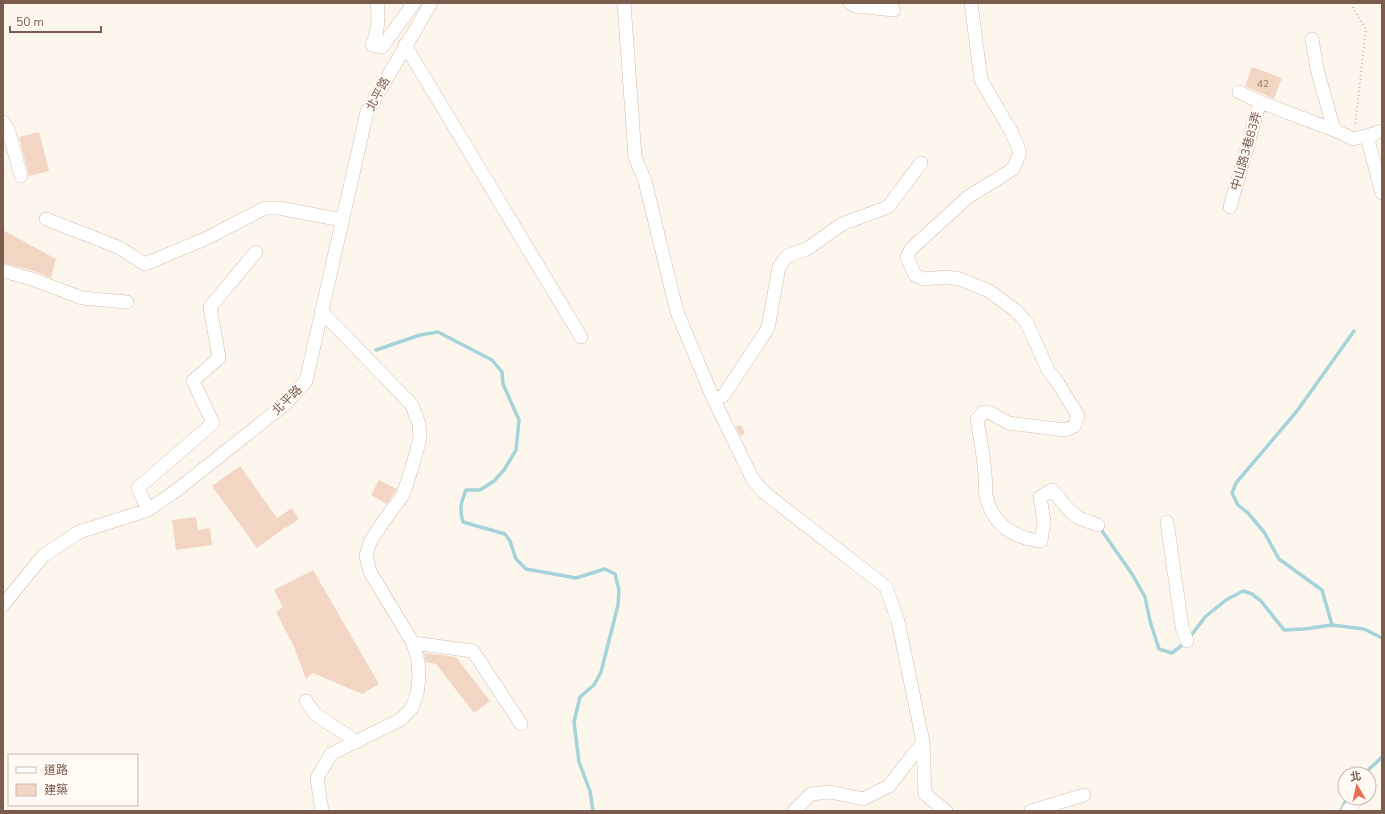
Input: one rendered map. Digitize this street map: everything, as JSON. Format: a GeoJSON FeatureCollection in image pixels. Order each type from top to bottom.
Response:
{"type":"FeatureCollection","features":[{"type":"Feature","properties":{"kind":"street"},"geometry":{"type":"LineString","coordinates":[[377,3],[379,14],[375,39],[372,45],[382,47],[414,3]]}},
{"type":"Feature","properties":{"kind":"street","name":"北平路"},"geometry":{"type":"LineString","coordinates":[[3,605],[43,556],[78,532],[148,510],[177,490],[284,405],[306,382],[367,112],[431,3]]}},
{"type":"Feature","properties":{"kind":"street"},"geometry":{"type":"LineString","coordinates":[[624,3],[635,157],[644,181],[677,312],[714,400],[753,480],[765,493],[886,587],[898,621],[923,742],[925,794],[946,811]]}},
{"type":"Feature","properties":{"kind":"street"},"geometry":{"type":"LineString","coordinates":[[850,3],[855,6],[894,10]]}},
{"type":"Feature","properties":{"kind":"street"},"geometry":{"type":"LineString","coordinates":[[971,3],[982,80],[1012,133],[1020,153],[1013,169],[968,197],[910,249],[907,257],[915,275],[923,279],[947,277],[960,279],[990,292],[1015,310],[1027,323],[1048,370],[1058,383],[1078,416],[1074,426],[1065,430],[1008,424],[991,413],[983,412],[977,420],[985,475],[986,495],[992,512],[1001,525],[1010,532],[1028,540],[1041,541],[1044,521],[1040,497],[1052,490],[1078,518],[1098,525]]}},
{"type":"Feature","properties":{"kind":"street"},"geometry":{"type":"LineString","coordinates":[[1312,39],[1317,69],[1334,130]]}},
{"type":"Feature","properties":{"kind":"street"},"geometry":{"type":"LineString","coordinates":[[405,45],[581,337]]}},
{"type":"Feature","properties":{"kind":"street"},"geometry":{"type":"LineString","coordinates":[[1239,92],[1260,102]]}},
{"type":"Feature","properties":{"kind":"street","name":"中山路3巷83弄"},"geometry":{"type":"LineString","coordinates":[[1230,207],[1260,102],[1334,130],[1353,139]]}},
{"type":"Feature","properties":{"kind":"street"},"geometry":{"type":"LineString","coordinates":[[3,122],[8,129],[21,176]]}},
{"type":"Feature","properties":{"kind":"street"},"geometry":{"type":"LineString","coordinates":[[1353,139],[1374,136],[1382,193]]}},
{"type":"Feature","properties":{"kind":"street"},"geometry":{"type":"LineString","coordinates":[[714,400],[724,395],[768,328],[779,267],[787,256],[807,249],[842,224],[888,207],[921,163]]}},
{"type":"Feature","properties":{"kind":"street"},"geometry":{"type":"LineString","coordinates":[[46,219],[118,247],[145,264],[205,239],[265,208],[279,208],[342,220]]}},
{"type":"Feature","properties":{"kind":"street"},"geometry":{"type":"LineString","coordinates":[[148,510],[138,488],[213,423],[193,381],[219,358],[210,307],[256,252]]}},
{"type":"Feature","properties":{"kind":"street"},"geometry":{"type":"LineString","coordinates":[[3,271],[82,298],[127,302]]}},
{"type":"Feature","properties":{"kind":"street"},"geometry":{"type":"LineString","coordinates":[[321,311],[412,406],[419,424],[420,438],[403,495],[370,542],[366,556],[370,572],[413,643],[418,661],[419,679],[412,708],[400,720],[332,754],[317,778],[322,811]]}},
{"type":"Feature","properties":{"kind":"street"},"geometry":{"type":"LineString","coordinates":[[1167,522],[1182,627],[1187,641]]}},
{"type":"Feature","properties":{"kind":"street"},"geometry":{"type":"LineString","coordinates":[[413,643],[473,651],[521,724]]}},
{"type":"Feature","properties":{"kind":"street"},"geometry":{"type":"LineString","coordinates":[[306,701],[315,714],[357,742]]}},
{"type":"Feature","properties":{"kind":"street"},"geometry":{"type":"LineString","coordinates":[[794,811],[811,794],[830,792],[863,799],[889,786],[923,742]]}},
{"type":"Feature","properties":{"kind":"street"},"geometry":{"type":"LineString","coordinates":[[1031,811],[1084,795]]}},
{"type":"Feature","properties":{"kind":"path"},"geometry":{"type":"LineString","coordinates":[[1353,139],[1366,29],[1353,8],[1354,3]]}},
{"type":"Feature","properties":{"kind":"building"},"geometry":{"type":"Polygon","coordinates":[[[1252,67],[1282,78],[1274,99],[1245,86],[1252,67]]]}},
{"type":"Feature","properties":{"kind":"building"},"geometry":{"type":"Polygon","coordinates":[[[39,132],[49,171],[29,176],[19,137],[39,132]]]}},
{"type":"Feature","properties":{"kind":"building"},"geometry":{"type":"Polygon","coordinates":[[[3,230],[56,259],[51,278],[34,271],[3,263],[3,230]]]}},
{"type":"Feature","properties":{"kind":"building"},"geometry":{"type":"Polygon","coordinates":[[[741,425],[745,433],[740,436],[736,427],[741,425]]]}},
{"type":"Feature","properties":{"kind":"building"},"geometry":{"type":"Polygon","coordinates":[[[240,466],[277,518],[292,508],[299,519],[257,548],[212,486],[240,466]]]}},
{"type":"Feature","properties":{"kind":"building"},"geometry":{"type":"Polygon","coordinates":[[[379,480],[397,489],[387,504],[371,495],[379,480]]]}},
{"type":"Feature","properties":{"kind":"building"},"geometry":{"type":"Polygon","coordinates":[[[196,517],[198,530],[210,528],[212,545],[176,550],[172,520],[196,517]]]}},
{"type":"Feature","properties":{"kind":"building"},"geometry":{"type":"Polygon","coordinates":[[[313,570],[379,684],[362,694],[313,673],[306,679],[294,647],[276,612],[283,607],[274,590],[313,570]]]}},
{"type":"Feature","properties":{"kind":"building"},"geometry":{"type":"Polygon","coordinates":[[[424,653],[456,657],[490,701],[474,713],[436,664],[426,662],[424,653]]]}},
{"type":"Feature","properties":{"kind":"waterway"},"geometry":{"type":"LineString","coordinates":[[1332,625],[1322,590],[1279,559],[1264,532],[1248,513],[1238,505],[1232,493],[1236,483],[1297,411],[1354,331]]}},
{"type":"Feature","properties":{"kind":"waterway"},"geometry":{"type":"LineString","coordinates":[[376,350],[420,335],[438,332],[492,360],[502,372],[503,384],[519,420],[516,450],[504,470],[494,481],[480,490],[466,490],[461,506],[463,522],[505,534],[510,541],[516,559],[526,569],[576,578],[605,569],[615,574],[619,590],[618,605],[601,672],[594,685],[580,697],[574,722],[579,762],[590,791],[593,811]]}},
{"type":"Feature","properties":{"kind":"waterway"},"geometry":{"type":"LineString","coordinates":[[1100,528],[1132,574],[1145,597],[1150,621],[1159,649],[1172,653],[1186,642]]}},
{"type":"Feature","properties":{"kind":"waterway"},"geometry":{"type":"LineString","coordinates":[[1190,637],[1205,617],[1226,600],[1243,591],[1252,594],[1261,601],[1284,630],[1332,625],[1364,629],[1382,638]]}},
{"type":"Feature","properties":{"kind":"waterway"},"geometry":{"type":"LineString","coordinates":[[1372,766],[1382,757]]}},
{"type":"Feature","properties":{"kind":"waterway"},"geometry":{"type":"LineString","coordinates":[[1341,811],[1343,806]]}}]}
